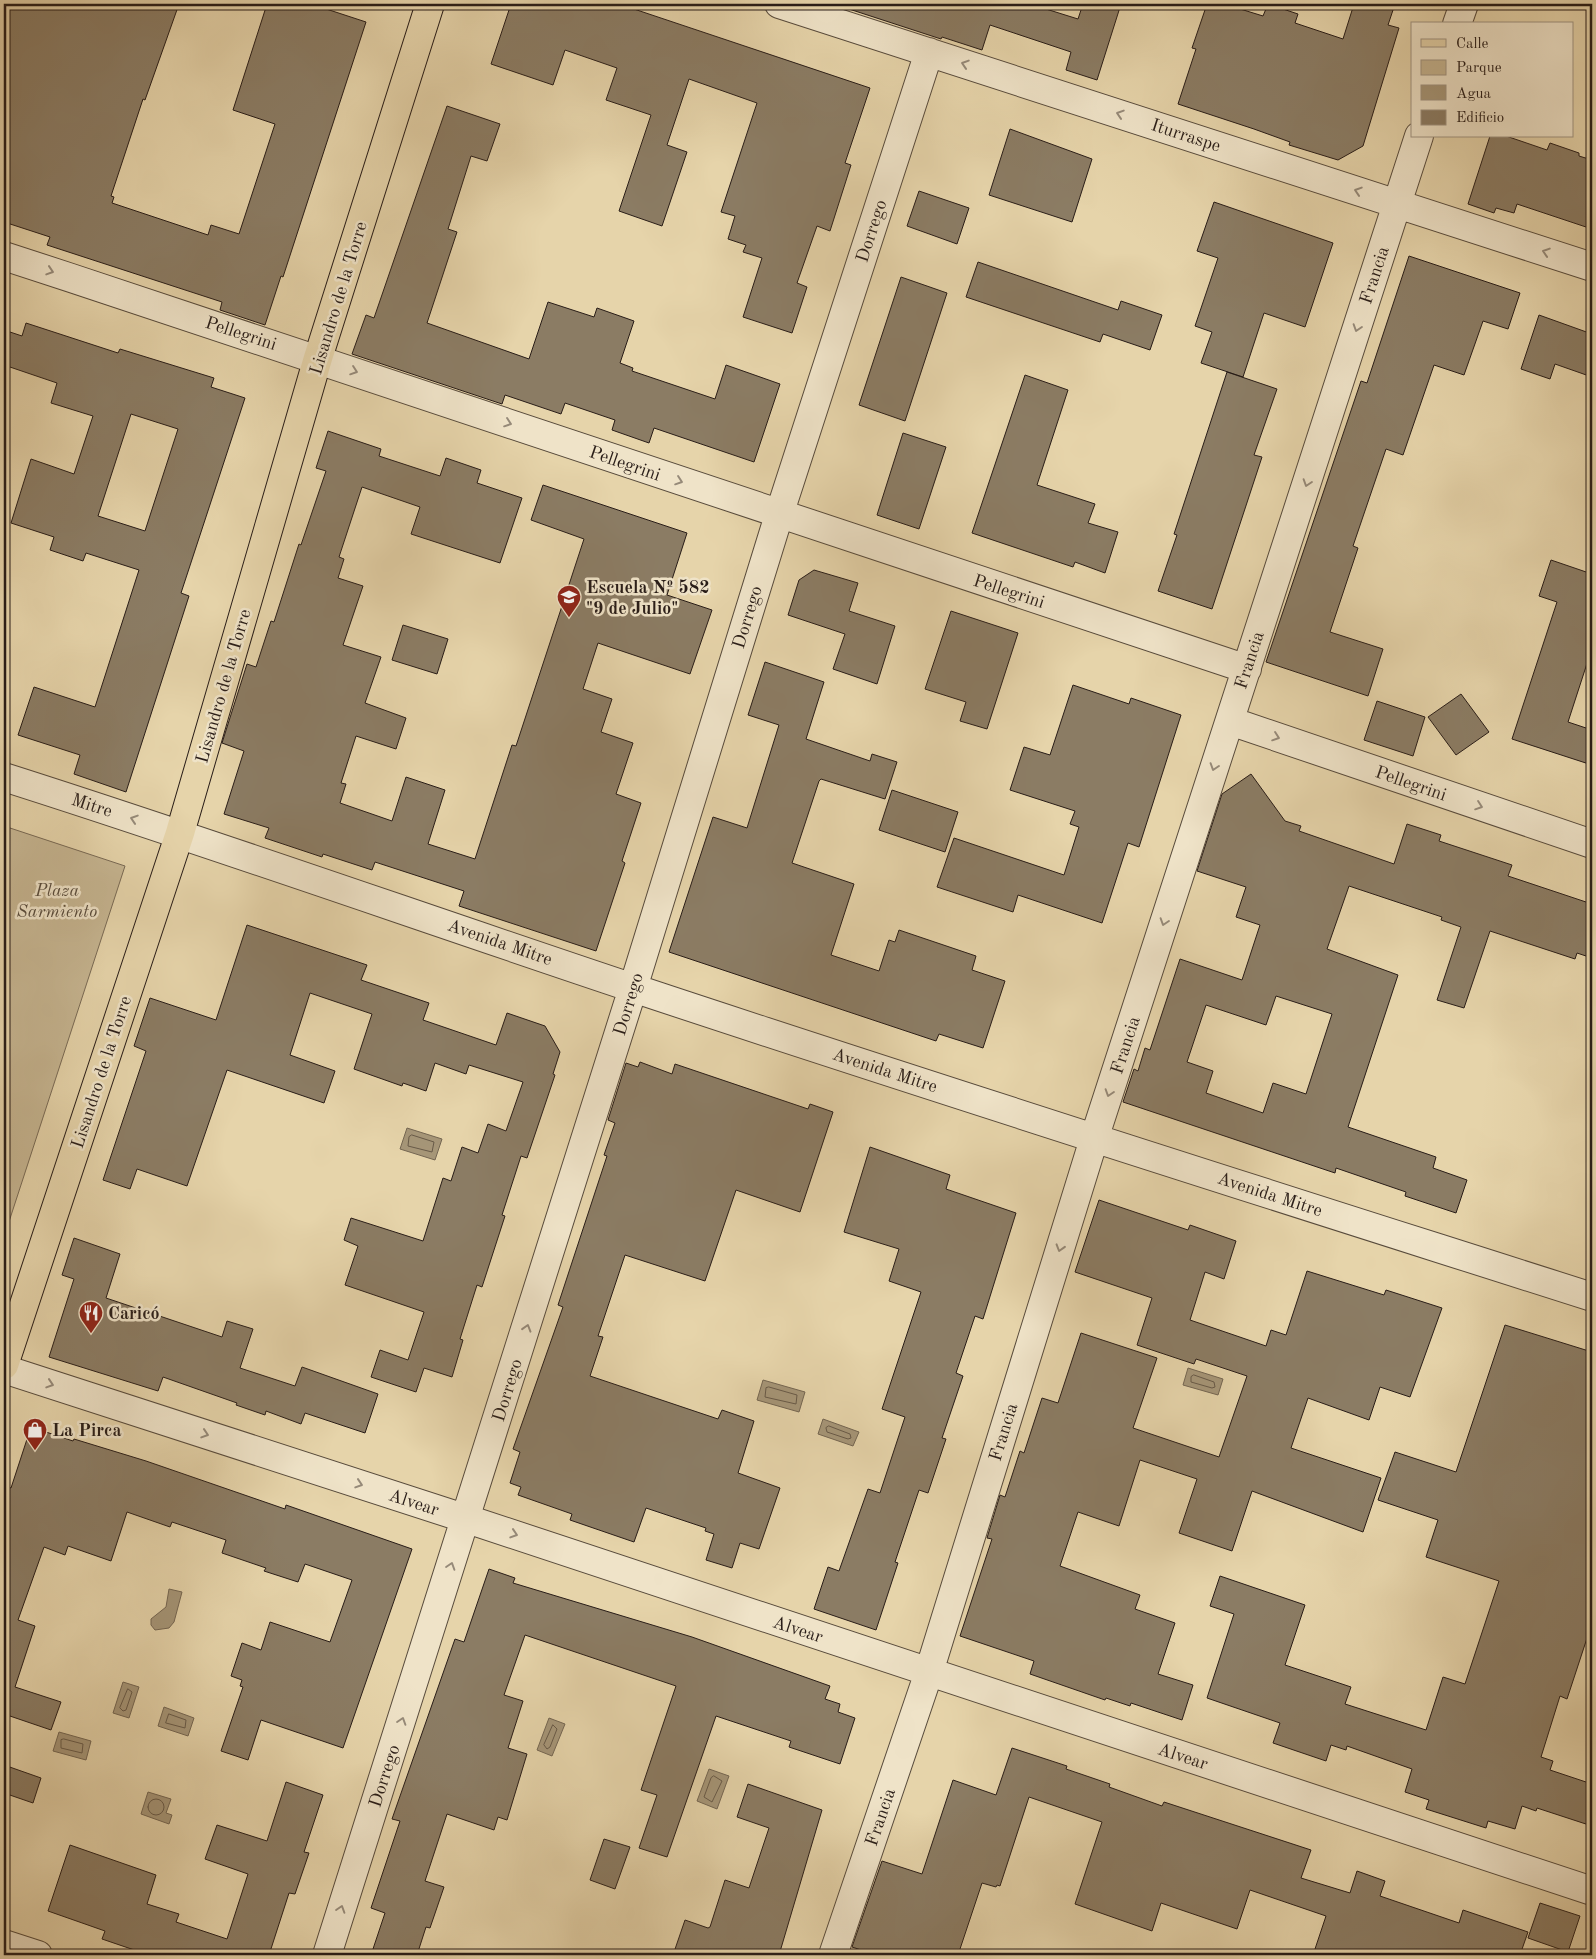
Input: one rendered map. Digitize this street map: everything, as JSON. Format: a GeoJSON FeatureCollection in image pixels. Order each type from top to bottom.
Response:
{"type":"FeatureCollection","features":[{"type":"Feature","properties":{"kind":"main road","name":"Lisandro de la Torre"},"geometry":{"type":"LineString","coordinates":[[4,1365],[180,833],[318,358],[430,4]]}},
{"type":"Feature","properties":{"kind":"street","name":"Iturraspe"},"geometry":{"type":"LineString","coordinates":[[779,4],[1592,267]]}},
{"type":"Feature","properties":{"kind":"street"},"geometry":{"type":"LineString","coordinates":[[1458,22],[1464,4]]}},
{"type":"Feature","properties":{"kind":"street","name":"Dorrego"},"geometry":{"type":"LineString","coordinates":[[327,1955],[467,1518],[779,515],[929,52]]}},
{"type":"Feature","properties":{"kind":"street","name":"Francia"},"geometry":{"type":"LineString","coordinates":[[833,1955],[929,1672],[1094,1139],[1419,138]]}},
{"type":"Feature","properties":{"kind":"street","name":"Pellegrini"},"geometry":{"type":"LineString","coordinates":[[4,256],[318,358],[779,515],[1247,669]]}},
{"type":"Feature","properties":{"kind":"street","name":"Pellegrini"},"geometry":{"type":"LineString","coordinates":[[1230,721],[1592,844]]}},
{"type":"Feature","properties":{"kind":"street","name":"Mitre"},"geometry":{"type":"LineString","coordinates":[[4,777],[180,833]]}},
{"type":"Feature","properties":{"kind":"street","name":"Avenida Mitre"},"geometry":{"type":"LineString","coordinates":[[180,833],[633,988],[1094,1139],[1592,1297]]}},
{"type":"Feature","properties":{"kind":"street","name":"Alvear"},"geometry":{"type":"LineString","coordinates":[[4,1369],[467,1518],[1592,1891]]}},
{"type":"Feature","properties":{"kind":"street"},"geometry":{"type":"LineString","coordinates":[[4,1944],[38,1955]]}},
{"type":"Feature","properties":{"kind":"green space","name":"Plaza Sarmiento"},"geometry":{"type":"Polygon","coordinates":[[[4,826],[125,866],[4,1237],[4,826]]]}},
{"type":"Feature","properties":{"kind":"water"},"geometry":{"type":"Polygon","coordinates":[[[407,1128],[442,1139],[435,1160],[400,1149],[407,1128]]]}},
{"type":"Feature","properties":{"kind":"water"},"geometry":{"type":"Polygon","coordinates":[[[1188,1368],[1223,1379],[1218,1395],[1183,1385],[1188,1368]]]}},
{"type":"Feature","properties":{"kind":"water"},"geometry":{"type":"Polygon","coordinates":[[[763,1380],[805,1392],[799,1412],[757,1400],[763,1380]]]}},
{"type":"Feature","properties":{"kind":"water"},"geometry":{"type":"Polygon","coordinates":[[[823,1419],[859,1432],[853,1446],[818,1434],[823,1419]]]}},
{"type":"Feature","properties":{"kind":"water"},"geometry":{"type":"Polygon","coordinates":[[[169,1589],[182,1592],[174,1622],[169,1628],[155,1630],[151,1625],[151,1619],[166,1607],[169,1589]]]}},
{"type":"Feature","properties":{"kind":"water"},"geometry":{"type":"Polygon","coordinates":[[[123,1682],[139,1687],[129,1718],[113,1713],[123,1682]]]}},
{"type":"Feature","properties":{"kind":"water"},"geometry":{"type":"Polygon","coordinates":[[[164,1707],[194,1718],[188,1736],[158,1726],[164,1707]]]}},
{"type":"Feature","properties":{"kind":"water"},"geometry":{"type":"Polygon","coordinates":[[[549,1718],[565,1724],[552,1756],[537,1750],[549,1718]]]}},
{"type":"Feature","properties":{"kind":"water"},"geometry":{"type":"Polygon","coordinates":[[[59,1732],[91,1741],[86,1760],[53,1751],[59,1732]]]}},
{"type":"Feature","properties":{"kind":"water"},"geometry":{"type":"Polygon","coordinates":[[[709,1769],[729,1776],[717,1809],[697,1801],[709,1769]]]}},
{"type":"Feature","properties":{"kind":"water"},"geometry":{"type":"Polygon","coordinates":[[[148,1792],[171,1799],[166,1813],[172,1815],[169,1824],[141,1814],[148,1792]]]}},
{"type":"Feature","properties":{"kind":"building"},"geometry":{"type":"Polygon","coordinates":[[[4,4],[179,4],[145,100],[143,99],[111,196],[114,197],[112,203],[208,235],[211,225],[239,234],[275,124],[233,110],[267,4],[311,4],[366,22],[283,277],[281,276],[265,325],[220,310],[222,302],[47,245],[50,237],[4,222],[4,4]]]}},
{"type":"Feature","properties":{"kind":"building"},"geometry":{"type":"Polygon","coordinates":[[[511,4],[619,4],[870,88],[845,163],[851,165],[830,231],[817,226],[797,283],[807,287],[792,333],[743,317],[762,258],[743,252],[746,245],[728,239],[735,216],[721,212],[757,103],[689,79],[667,145],[687,152],[662,226],[619,211],[651,115],[606,100],[617,68],[565,50],[553,85],[491,64],[511,4]]]}},
{"type":"Feature","properties":{"kind":"building"},"geometry":{"type":"Polygon","coordinates":[[[850,4],[1030,4],[1078,19],[1083,4],[1121,4],[1097,80],[1066,70],[1071,52],[990,25],[982,50],[942,37],[941,39],[849,9],[850,4]]]}},
{"type":"Feature","properties":{"kind":"building"},"geometry":{"type":"Polygon","coordinates":[[[1207,4],[1224,4],[1263,16],[1268,4],[1298,14],[1295,23],[1343,39],[1354,4],[1395,4],[1388,25],[1399,28],[1363,146],[1338,160],[1289,145],[1290,142],[1178,104],[1196,49],[1192,48],[1207,4]]]}},
{"type":"Feature","properties":{"kind":"building"},"geometry":{"type":"Polygon","coordinates":[[[447,106],[500,124],[487,161],[471,156],[448,229],[457,232],[427,323],[529,359],[548,302],[594,317],[597,308],[634,321],[620,363],[633,368],[632,371],[715,399],[726,365],[780,384],[754,462],[654,428],[649,443],[612,430],[615,420],[565,403],[561,414],[505,395],[502,404],[352,354],[366,315],[374,318],[447,106]]]}},
{"type":"Feature","properties":{"kind":"building"},"geometry":{"type":"Polygon","coordinates":[[[1010,129],[1092,159],[1072,222],[989,195],[1010,129]]]}},
{"type":"Feature","properties":{"kind":"building"},"geometry":{"type":"Polygon","coordinates":[[[1489,138],[1512,138],[1547,150],[1550,143],[1579,153],[1579,156],[1592,160],[1592,229],[1517,204],[1514,213],[1496,208],[1494,213],[1468,204],[1489,138]]]}},
{"type":"Feature","properties":{"kind":"building"},"geometry":{"type":"Polygon","coordinates":[[[919,191],[969,208],[957,244],[907,226],[919,191]]]}},
{"type":"Feature","properties":{"kind":"building"},"geometry":{"type":"Polygon","coordinates":[[[1214,202],[1333,243],[1305,327],[1264,313],[1243,377],[1201,363],[1212,332],[1195,326],[1218,258],[1197,251],[1214,202]]]}},
{"type":"Feature","properties":{"kind":"building"},"geometry":{"type":"Polygon","coordinates":[[[1409,256],[1520,293],[1508,329],[1483,321],[1464,375],[1434,365],[1403,455],[1386,449],[1353,546],[1358,548],[1330,632],[1383,649],[1368,696],[1266,662],[1361,381],[1367,383],[1409,256]]]}},
{"type":"Feature","properties":{"kind":"building"},"geometry":{"type":"Polygon","coordinates":[[[978,262],[1118,310],[1121,301],[1162,315],[1150,350],[1103,334],[1100,342],[966,297],[978,262]]]}},
{"type":"Feature","properties":{"kind":"building"},"geometry":{"type":"Polygon","coordinates":[[[901,277],[947,293],[905,421],[859,405],[901,277]]]}},
{"type":"Feature","properties":{"kind":"building"},"geometry":{"type":"Polygon","coordinates":[[[1539,315],[1592,334],[1592,377],[1555,364],[1550,379],[1521,369],[1539,315]]]}},
{"type":"Feature","properties":{"kind":"building"},"geometry":{"type":"Polygon","coordinates":[[[26,323],[118,353],[120,349],[214,378],[211,387],[245,398],[181,593],[189,596],[126,792],[74,774],[80,755],[18,735],[34,687],[95,707],[139,570],[86,553],[83,561],[50,550],[54,537],[11,523],[31,459],[74,474],[93,416],[51,403],[57,383],[4,365],[4,330],[22,336],[26,323]],[[131,414],[98,516],[145,531],[178,429],[131,414]]]}},
{"type":"Feature","properties":{"kind":"building"},"geometry":{"type":"Polygon","coordinates":[[[1227,372],[1277,389],[1254,455],[1262,457],[1212,609],[1158,591],[1177,535],[1174,534],[1227,372]]]}},
{"type":"Feature","properties":{"kind":"building"},"geometry":{"type":"Polygon","coordinates":[[[1025,375],[1068,390],[1037,485],[1095,504],[1088,523],[1118,532],[1105,573],[1075,562],[1073,567],[972,533],[1025,375]]]}},
{"type":"Feature","properties":{"kind":"building"},"geometry":{"type":"Polygon","coordinates":[[[328,431],[381,449],[379,456],[440,476],[446,458],[481,470],[477,483],[522,498],[500,563],[411,534],[420,507],[362,487],[339,557],[344,559],[338,578],[363,586],[343,645],[381,657],[365,703],[406,718],[396,749],[356,736],[341,783],[346,784],[340,803],[392,821],[406,777],[445,790],[428,844],[475,859],[512,745],[516,746],[584,539],[531,520],[543,485],[687,533],[667,595],[712,610],[690,674],[598,643],[583,689],[612,699],[601,732],[633,743],[616,794],[641,803],[622,861],[625,863],[596,951],[459,906],[464,891],[375,862],[372,870],[323,854],[322,857],[265,838],[269,828],[224,814],[244,751],[222,743],[247,664],[256,667],[271,621],[274,622],[299,544],[301,545],[326,471],[316,468],[328,431]]]}},
{"type":"Feature","properties":{"kind":"building"},"geometry":{"type":"Polygon","coordinates":[[[903,433],[946,447],[919,529],[877,515],[903,433]]]}},
{"type":"Feature","properties":{"kind":"building"},"geometry":{"type":"Polygon","coordinates":[[[1551,560],[1592,574],[1592,648],[1568,722],[1592,730],[1592,765],[1512,739],[1557,602],[1539,596],[1551,560]]]}},
{"type":"Feature","properties":{"kind":"building"},"geometry":{"type":"Polygon","coordinates":[[[814,570],[858,583],[849,611],[895,626],[877,684],[833,669],[845,634],[788,615],[799,580],[814,570]]]}},
{"type":"Feature","properties":{"kind":"building"},"geometry":{"type":"Polygon","coordinates":[[[951,611],[1018,633],[987,729],[960,721],[966,702],[925,689],[951,611]]]}},
{"type":"Feature","properties":{"kind":"building"},"geometry":{"type":"Polygon","coordinates":[[[403,625],[448,639],[437,674],[392,660],[403,625]]]}},
{"type":"Feature","properties":{"kind":"building"},"geometry":{"type":"Polygon","coordinates":[[[765,662],[824,682],[806,739],[870,761],[872,754],[897,762],[885,799],[821,779],[819,781],[792,863],[854,884],[831,955],[879,971],[889,940],[895,942],[899,930],[976,956],[972,970],[1005,981],[983,1048],[939,1034],[936,1041],[669,952],[713,817],[747,828],[779,725],[748,715],[765,662]]]}},
{"type":"Feature","properties":{"kind":"building"},"geometry":{"type":"Polygon","coordinates":[[[1073,685],[1129,704],[1131,698],[1181,715],[1139,847],[1128,843],[1102,923],[1018,895],[1013,912],[937,887],[954,838],[1064,875],[1079,827],[1070,824],[1075,811],[1010,790],[1024,747],[1050,755],[1073,685]]]}},
{"type":"Feature","properties":{"kind":"building"},"geometry":{"type":"Polygon","coordinates":[[[1461,694],[1489,732],[1456,755],[1428,717],[1461,694]]]}},
{"type":"Feature","properties":{"kind":"building"},"geometry":{"type":"Polygon","coordinates":[[[1377,701],[1425,717],[1413,756],[1364,740],[1377,701]]]}},
{"type":"Feature","properties":{"kind":"building"},"geometry":{"type":"Polygon","coordinates":[[[1251,774],[1285,821],[1301,826],[1299,831],[1394,864],[1407,824],[1441,835],[1439,841],[1512,865],[1508,876],[1592,904],[1592,958],[1577,953],[1575,959],[1490,931],[1464,1008],[1437,1000],[1461,927],[1441,920],[1442,917],[1349,886],[1327,949],[1398,975],[1348,1127],[1436,1157],[1433,1168],[1467,1180],[1456,1213],[1405,1196],[1406,1192],[1336,1168],[1335,1173],[1123,1102],[1134,1069],[1138,1071],[1145,1048],[1150,1050],[1180,959],[1242,980],[1260,925],[1236,917],[1246,887],[1197,871],[1222,794],[1251,774]],[[1276,996],[1266,1025],[1206,1005],[1187,1062],[1213,1071],[1206,1093],[1263,1113],[1273,1083],[1306,1094],[1332,1014],[1276,996]]]}},
{"type":"Feature","properties":{"kind":"building"},"geometry":{"type":"Polygon","coordinates":[[[892,790],[958,812],[945,852],[879,830],[892,790]]]}},
{"type":"Feature","properties":{"kind":"building"},"geometry":{"type":"Polygon","coordinates":[[[247,925],[367,965],[361,980],[429,1003],[423,1020],[496,1045],[507,1013],[545,1026],[560,1052],[553,1074],[555,1075],[527,1158],[521,1156],[502,1215],[505,1216],[482,1287],[477,1285],[460,1339],[463,1340],[452,1377],[424,1368],[416,1392],[371,1377],[380,1350],[408,1360],[424,1312],[345,1285],[358,1246],[344,1240],[351,1218],[423,1241],[443,1178],[451,1181],[462,1147],[478,1153],[488,1124],[506,1131],[523,1082],[469,1065],[466,1074],[435,1063],[426,1091],[403,1083],[402,1086],[354,1069],[372,1014],[310,993],[290,1055],[335,1071],[324,1103],[227,1070],[187,1186],[137,1169],[130,1189],[103,1180],[146,1051],[134,1046],[150,998],[216,1020],[247,925]]]}},
{"type":"Feature","properties":{"kind":"building"},"geometry":{"type":"Polygon","coordinates":[[[640,1062],[672,1074],[675,1064],[808,1109],[810,1104],[833,1112],[800,1212],[736,1190],[705,1281],[625,1255],[598,1336],[603,1337],[590,1376],[718,1419],[722,1410],[754,1421],[738,1473],[780,1488],[759,1549],[740,1543],[732,1568],[706,1560],[714,1534],[705,1531],[706,1528],[646,1508],[634,1542],[570,1520],[572,1514],[518,1495],[521,1487],[510,1483],[520,1452],[513,1449],[563,1307],[558,1305],[607,1156],[604,1155],[615,1123],[608,1120],[626,1063],[638,1067],[640,1062]]]}},
{"type":"Feature","properties":{"kind":"building"},"geometry":{"type":"Polygon","coordinates":[[[870,1147],[950,1175],[946,1189],[1016,1213],[983,1319],[975,1316],[956,1373],[963,1376],[942,1438],[946,1439],[928,1493],[919,1490],[895,1562],[898,1563],[876,1630],[814,1609],[828,1567],[839,1571],[868,1489],[880,1493],[905,1417],[882,1409],[921,1292],[889,1281],[899,1249],[844,1232],[870,1147]]]}},
{"type":"Feature","properties":{"kind":"building"},"geometry":{"type":"Polygon","coordinates":[[[1099,1200],[1188,1230],[1190,1225],[1236,1241],[1224,1279],[1205,1272],[1190,1320],[1266,1346],[1271,1330],[1286,1335],[1307,1271],[1384,1295],[1386,1290],[1442,1308],[1410,1397],[1380,1387],[1369,1420],[1308,1398],[1291,1448],[1381,1478],[1363,1532],[1252,1491],[1232,1551],[1179,1533],[1197,1479],[1140,1460],[1119,1526],[1078,1512],[1060,1566],[1140,1595],[1135,1609],[1175,1623],[1158,1674],[1193,1685],[1182,1720],[1131,1703],[1130,1706],[1106,1698],[1105,1700],[1030,1674],[1034,1661],[960,1636],[992,1539],[987,1538],[1000,1495],[1005,1497],[1020,1451],[1024,1453],[1042,1398],[1058,1403],[1081,1333],[1157,1358],[1133,1428],[1219,1457],[1247,1376],[1196,1359],[1194,1364],[1137,1345],[1152,1298],[1075,1272],[1099,1200]]]}},
{"type":"Feature","properties":{"kind":"building"},"geometry":{"type":"Polygon","coordinates":[[[74,1238],[120,1254],[106,1298],[222,1337],[227,1321],[253,1329],[240,1368],[295,1386],[302,1367],[378,1394],[365,1433],[305,1413],[301,1424],[266,1411],[265,1415],[163,1377],[158,1391],[49,1357],[74,1279],[62,1275],[74,1238]]]}},
{"type":"Feature","properties":{"kind":"building"},"geometry":{"type":"Polygon","coordinates":[[[1505,1325],[1592,1352],[1592,1623],[1567,1699],[1560,1696],[1541,1757],[1553,1761],[1550,1770],[1592,1784],[1592,1826],[1537,1808],[1536,1811],[1522,1806],[1515,1829],[1488,1821],[1486,1828],[1426,1809],[1429,1800],[1405,1792],[1412,1769],[1347,1746],[1346,1750],[1331,1745],[1326,1761],[1273,1743],[1280,1723],[1207,1698],[1234,1614],[1210,1606],[1220,1576],[1305,1605],[1285,1665],[1351,1687],[1345,1704],[1426,1730],[1443,1677],[1465,1684],[1499,1581],[1426,1557],[1438,1520],[1378,1500],[1395,1452],[1456,1472],[1505,1325]]]}},
{"type":"Feature","properties":{"kind":"building"},"geometry":{"type":"Polygon","coordinates":[[[31,1427],[73,1441],[74,1439],[146,1461],[285,1509],[286,1505],[412,1549],[343,1748],[261,1720],[248,1760],[221,1751],[243,1687],[240,1686],[242,1680],[231,1676],[242,1643],[261,1650],[270,1622],[330,1642],[352,1580],[305,1564],[298,1582],[264,1571],[266,1568],[222,1553],[226,1540],[172,1522],[170,1527],[127,1512],[111,1561],[68,1546],[65,1555],[44,1547],[18,1620],[35,1626],[15,1687],[61,1702],[51,1730],[4,1714],[4,1486],[11,1488],[31,1427]]]}},
{"type":"Feature","properties":{"kind":"building"},"geometry":{"type":"Polygon","coordinates":[[[489,1569],[515,1578],[513,1583],[692,1637],[830,1686],[825,1699],[840,1704],[838,1712],[855,1718],[840,1764],[789,1747],[791,1741],[716,1716],[667,1857],[639,1848],[657,1795],[641,1790],[676,1686],[525,1635],[504,1695],[523,1701],[508,1748],[527,1754],[507,1820],[498,1817],[494,1830],[447,1814],[425,1881],[444,1887],[430,1928],[426,1927],[417,1955],[371,1955],[385,1913],[371,1908],[400,1821],[392,1819],[455,1639],[464,1642],[489,1569]]]}},
{"type":"Feature","properties":{"kind":"building"},"geometry":{"type":"Polygon","coordinates":[[[1012,1748],[1067,1766],[1066,1769],[1110,1784],[1109,1787],[1162,1806],[1164,1802],[1311,1850],[1301,1878],[1350,1893],[1357,1871],[1385,1881],[1380,1896],[1459,1923],[1463,1910],[1528,1932],[1520,1955],[1313,1955],[1326,1916],[1250,1890],[1237,1929],[1161,1903],[1152,1931],[1075,1904],[1102,1822],[1029,1797],[1000,1886],[997,1885],[996,1887],[982,1883],[958,1955],[877,1955],[852,1947],[882,1861],[922,1874],[953,1780],[996,1795],[1012,1748]]]}},
{"type":"Feature","properties":{"kind":"building"},"geometry":{"type":"Polygon","coordinates":[[[4,1765],[41,1778],[33,1803],[4,1793],[4,1765]]]}},
{"type":"Feature","properties":{"kind":"building"},"geometry":{"type":"Polygon","coordinates":[[[286,1782],[323,1795],[304,1852],[309,1853],[295,1894],[289,1893],[269,1955],[149,1955],[102,1939],[105,1931],[48,1911],[70,1845],[156,1875],[147,1904],[179,1914],[176,1922],[227,1939],[248,1874],[205,1859],[217,1825],[267,1841],[286,1782]]]}},
{"type":"Feature","properties":{"kind":"building"},"geometry":{"type":"Polygon","coordinates":[[[748,1784],[822,1810],[779,1955],[673,1955],[685,1920],[708,1928],[710,1927],[725,1880],[749,1888],[769,1828],[737,1817],[748,1784]]]}},
{"type":"Feature","properties":{"kind":"building"},"geometry":{"type":"Polygon","coordinates":[[[604,1839],[630,1847],[615,1889],[590,1880],[604,1839]]]}},
{"type":"Feature","properties":{"kind":"building"},"geometry":{"type":"Polygon","coordinates":[[[1540,1903],[1580,1916],[1568,1952],[1528,1938],[1540,1903]]]}},
{"type":"Feature","properties":{"kind":"place","name":"Escuela Nº 582 \"9 de Julio\""},"geometry":{"type":"Point","coordinates":[569,618]}},
{"type":"Feature","properties":{"kind":"place","name":"Caricó"},"geometry":{"type":"Point","coordinates":[91,1334]}},
{"type":"Feature","properties":{"kind":"place","name":"La Pirca"},"geometry":{"type":"Point","coordinates":[35,1451]}}]}
